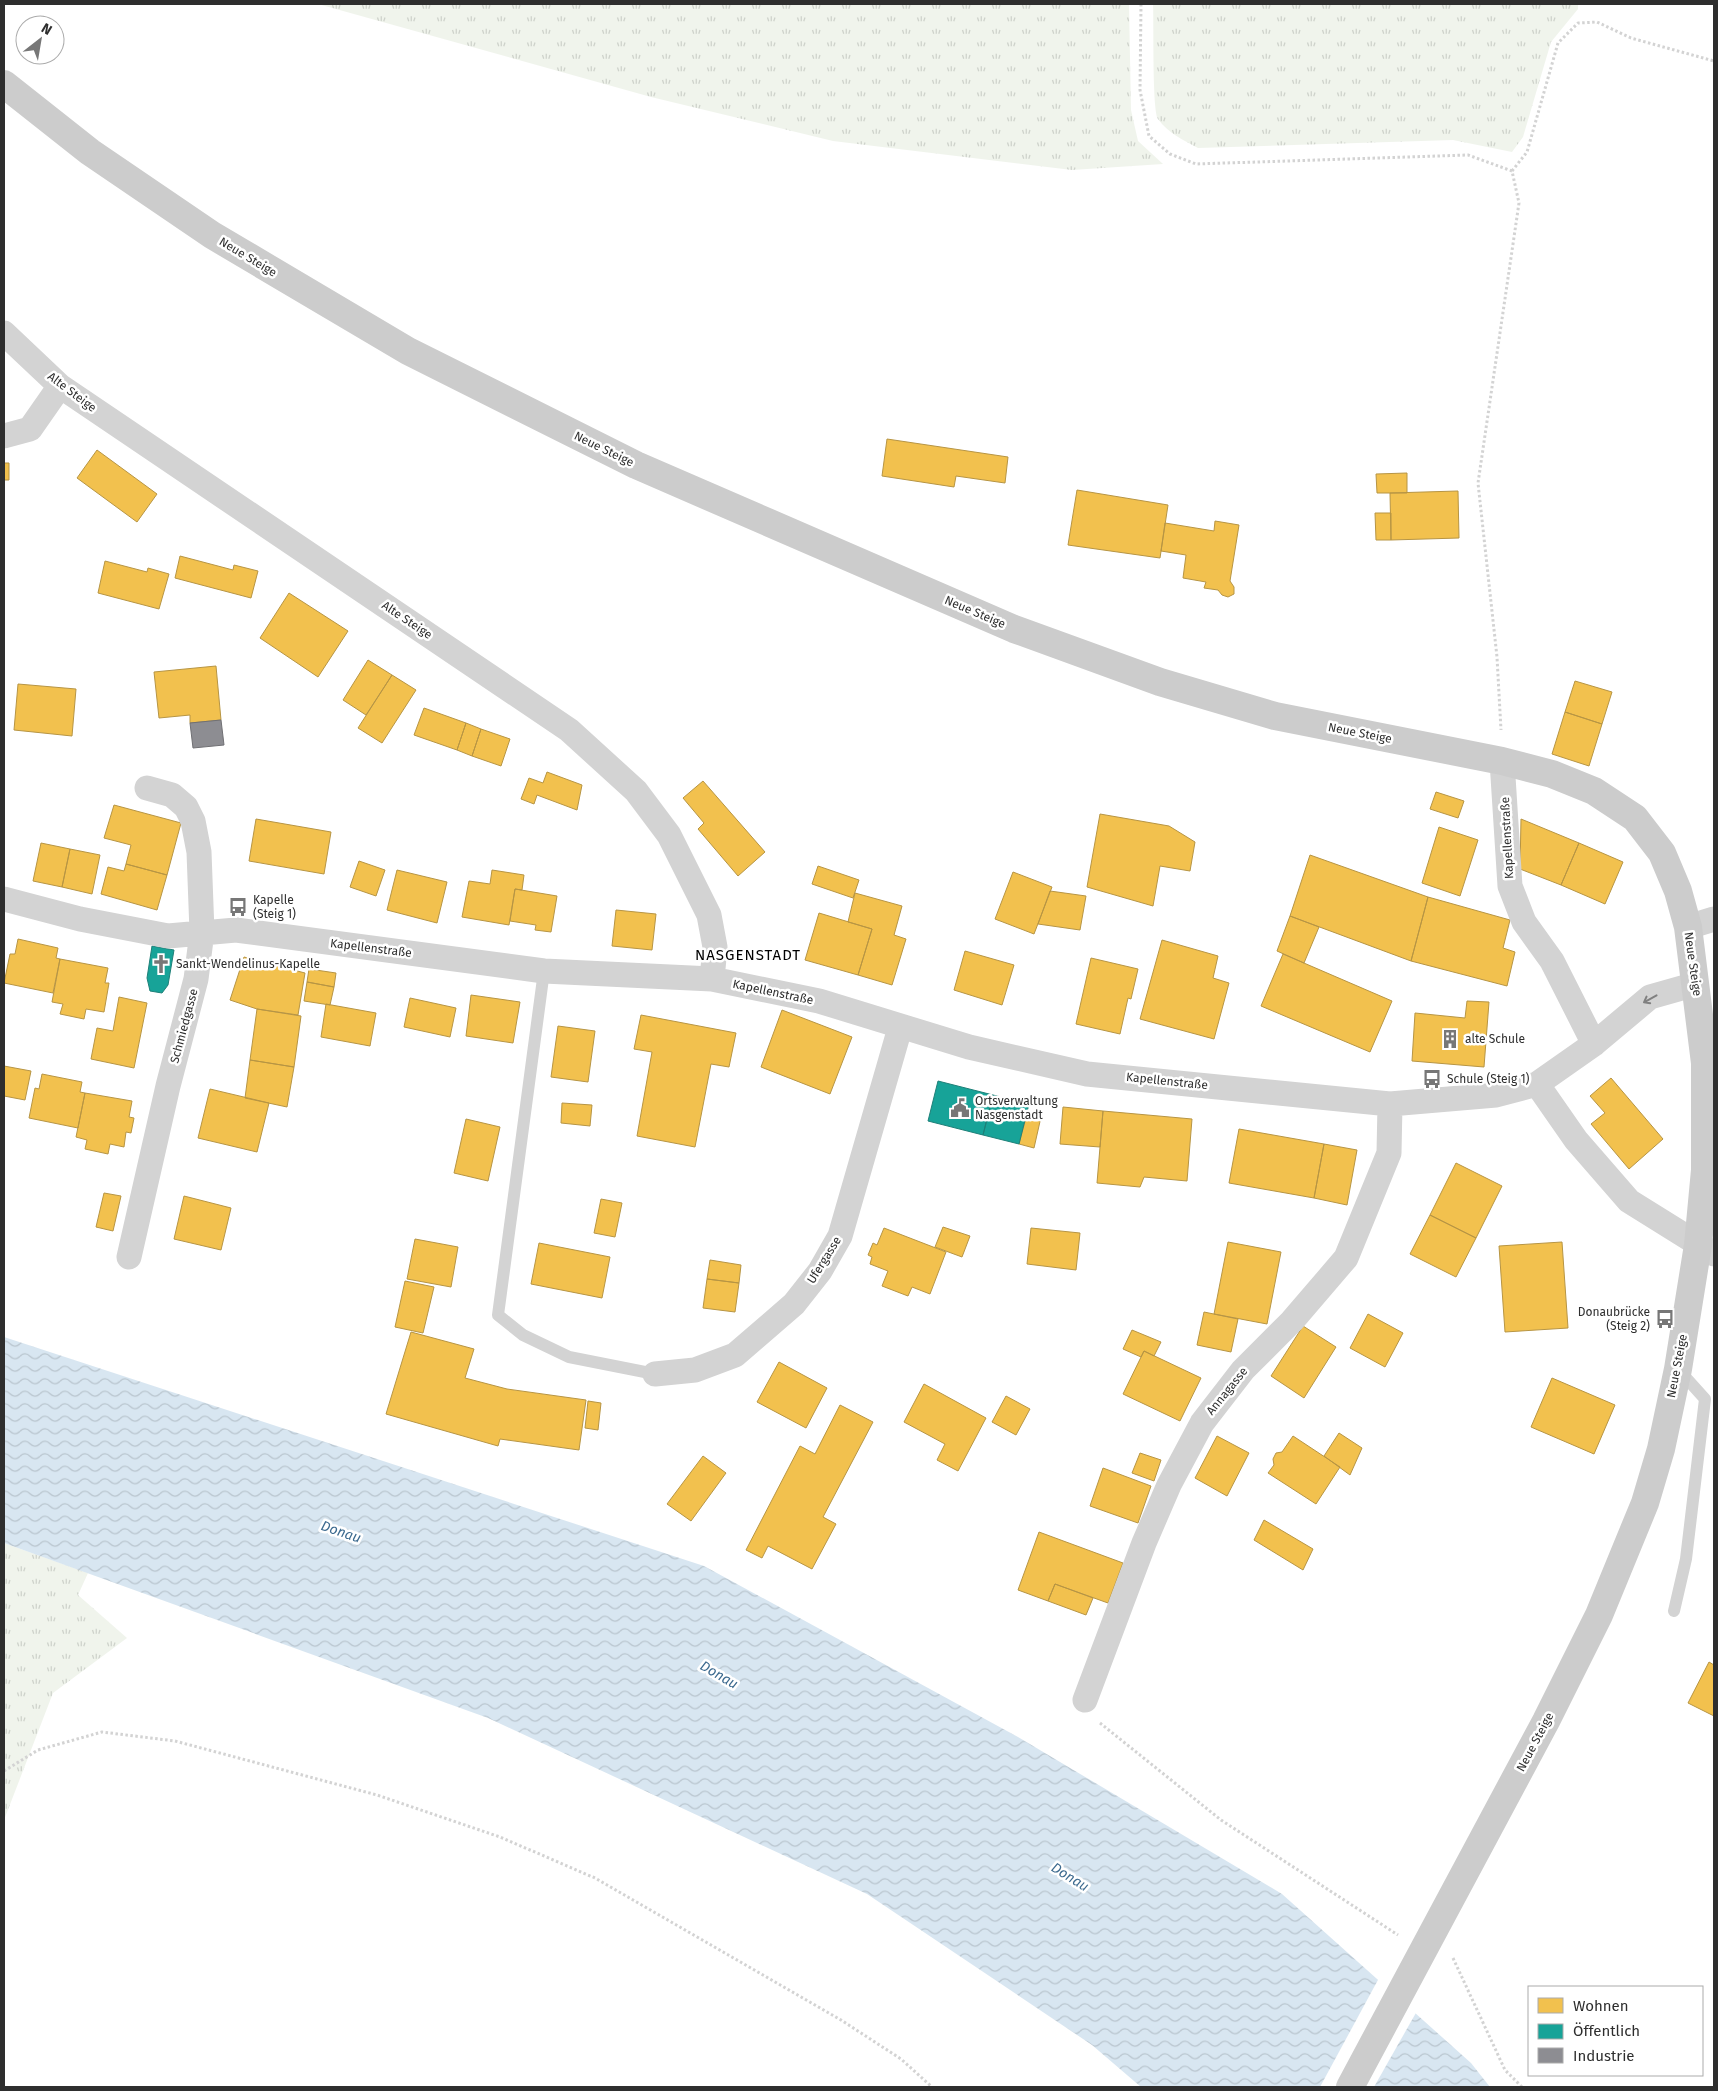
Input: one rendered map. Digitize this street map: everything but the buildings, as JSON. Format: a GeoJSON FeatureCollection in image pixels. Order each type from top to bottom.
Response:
{"type":"FeatureCollection","features":[{"type":"Feature","properties":{"kind":"main road","name":"Neue Steige"},"geometry":{"type":"LineString","coordinates":[[4,84],[90,152],[212,235],[408,351],[636,465],[1014,629],[1160,682],[1275,716],[1502,761],[1552,774],[1594,791],[1635,818],[1662,854],[1678,891],[1688,927],[1705,1062],[1704,1170],[1706,1249],[1661,1448],[1645,1503],[1599,1615],[1546,1721],[1350,2087]]}},
{"type":"Feature","properties":{"kind":"street","name":"Alte Steige"},"geometry":{"type":"LineString","coordinates":[[4,333],[60,386],[569,730],[636,791],[669,835],[709,915],[715,946],[712,979]]}},
{"type":"Feature","properties":{"kind":"street"},"geometry":{"type":"LineString","coordinates":[[4,436],[30,429],[60,386]]}},
{"type":"Feature","properties":{"kind":"street","name":"Kapellenstraße"},"geometry":{"type":"LineString","coordinates":[[1502,761],[1510,886],[1524,922],[1552,961],[1594,1044]]}},
{"type":"Feature","properties":{"kind":"street","name":"Schmiedgasse"},"geometry":{"type":"LineString","coordinates":[[129,1257],[168,1086],[196,979],[202,932],[199,852],[194,821],[186,807],[172,795],[148,788]]}},
{"type":"Feature","properties":{"kind":"street","name":"Kapellenstraße"},"geometry":{"type":"LineString","coordinates":[[4,898],[80,919],[168,936],[236,930],[544,971],[712,979],[819,1001],[900,1028],[969,1047],[1087,1074],[1390,1104],[1496,1095],[1537,1084],[1594,1044],[1650,997],[1696,984]]}},
{"type":"Feature","properties":{"kind":"street"},"geometry":{"type":"LineString","coordinates":[[1688,927],[1714,919]]}},
{"type":"Feature","properties":{"kind":"street","name":"Ufergasse"},"geometry":{"type":"LineString","coordinates":[[655,1374],[695,1370],[734,1355],[794,1304],[820,1271],[840,1236],[900,1028]]}},
{"type":"Feature","properties":{"kind":"street"},"geometry":{"type":"LineString","coordinates":[[1537,1084],[1576,1140],[1629,1201],[1706,1249]]}},
{"type":"Feature","properties":{"kind":"street","name":"Annagasse"},"geometry":{"type":"LineString","coordinates":[[1085,1700],[1144,1543],[1165,1493],[1202,1423],[1243,1370],[1292,1321],[1346,1258],[1389,1153],[1390,1104]]}},
{"type":"Feature","properties":{"kind":"lane"},"geometry":{"type":"LineString","coordinates":[[544,971],[498,1315],[523,1335],[569,1357],[655,1374]]}},
{"type":"Feature","properties":{"kind":"lane"},"geometry":{"type":"LineString","coordinates":[[1674,1611],[1686,1559],[1706,1399],[1678,1369]]}},
{"type":"Feature","properties":{"kind":"path"},"geometry":{"type":"LineString","coordinates":[[1141,4],[1140,90],[1149,136],[1170,154],[1196,164],[1468,155],[1512,171]]}},
{"type":"Feature","properties":{"kind":"path"},"geometry":{"type":"LineString","coordinates":[[1512,171],[1527,152],[1558,43],[1578,22],[1597,22],[1631,38],[1714,61]]}},
{"type":"Feature","properties":{"kind":"path"},"geometry":{"type":"LineString","coordinates":[[1502,761],[1497,657],[1478,483],[1520,203],[1512,171]]}},
{"type":"Feature","properties":{"kind":"path"},"geometry":{"type":"LineString","coordinates":[[1085,1700],[1102,1725],[1221,1820],[1396,1934]]}},
{"type":"Feature","properties":{"kind":"path"},"geometry":{"type":"LineString","coordinates":[[4,1771],[38,1750],[102,1732],[176,1741],[377,1795],[500,1837],[595,1878],[841,2020],[901,2059],[932,2087]]}},
{"type":"Feature","properties":{"kind":"path"},"geometry":{"type":"LineString","coordinates":[[1438,1925],[1505,2070],[1522,2087]]}},
{"type":"Feature","properties":{"kind":"green space"},"geometry":{"type":"Polygon","coordinates":[[[318,4],[1129,4],[1131,110],[1138,141],[1163,164],[1072,170],[833,141],[651,97],[318,4]]]}},
{"type":"Feature","properties":{"kind":"green space"},"geometry":{"type":"Polygon","coordinates":[[[1153,4],[1578,4],[1578,9],[1551,42],[1523,137],[1512,152],[1453,140],[1198,148],[1171,132],[1158,119],[1154,83],[1153,4]]]}},
{"type":"Feature","properties":{"kind":"green space"},"geometry":{"type":"Polygon","coordinates":[[[4,1543],[88,1573],[78,1595],[127,1638],[53,1693],[4,1820],[4,1543]]]}},
{"type":"Feature","properties":{"kind":"water","name":"Donau"},"geometry":{"type":"Polygon","coordinates":[[[4,1337],[704,1566],[1018,1737],[1282,1894],[1471,2063],[1490,2087],[1141,2087],[1092,2045],[867,1894],[488,1718],[4,1543],[4,1337]]]}},
{"type":"Feature","properties":{"kind":"pier"},"geometry":{"type":"Polygon","coordinates":[[[1379,1978],[1417,2011],[1374,2087],[1320,2087],[1379,1978]]]}},
{"type":"Feature","properties":{"kind":"place","name":"Kapelle (Steig 1)"},"geometry":{"type":"Point","coordinates":[238,907]}},
{"type":"Feature","properties":{"kind":"place","name":"Sankt-Wendelinus-Kapelle"},"geometry":{"type":"Point","coordinates":[161,964]}},
{"type":"Feature","properties":{"kind":"place","name":"alte Schule"},"geometry":{"type":"Point","coordinates":[1450,1039]}},
{"type":"Feature","properties":{"kind":"place","name":"Schule (Steig 1)"},"geometry":{"type":"Point","coordinates":[1432,1079]}},
{"type":"Feature","properties":{"kind":"place","name":"Ortsverwaltung Nasgenstadt"},"geometry":{"type":"Point","coordinates":[960,1108]}},
{"type":"Feature","properties":{"kind":"place","name":"Donaubrücke (Steig 2)"},"geometry":{"type":"Point","coordinates":[1665,1319]}},
{"type":"Feature","properties":{"kind":"district","name":"NASGENSTADT"},"geometry":{"type":"Point","coordinates":[748,955]}}]}
